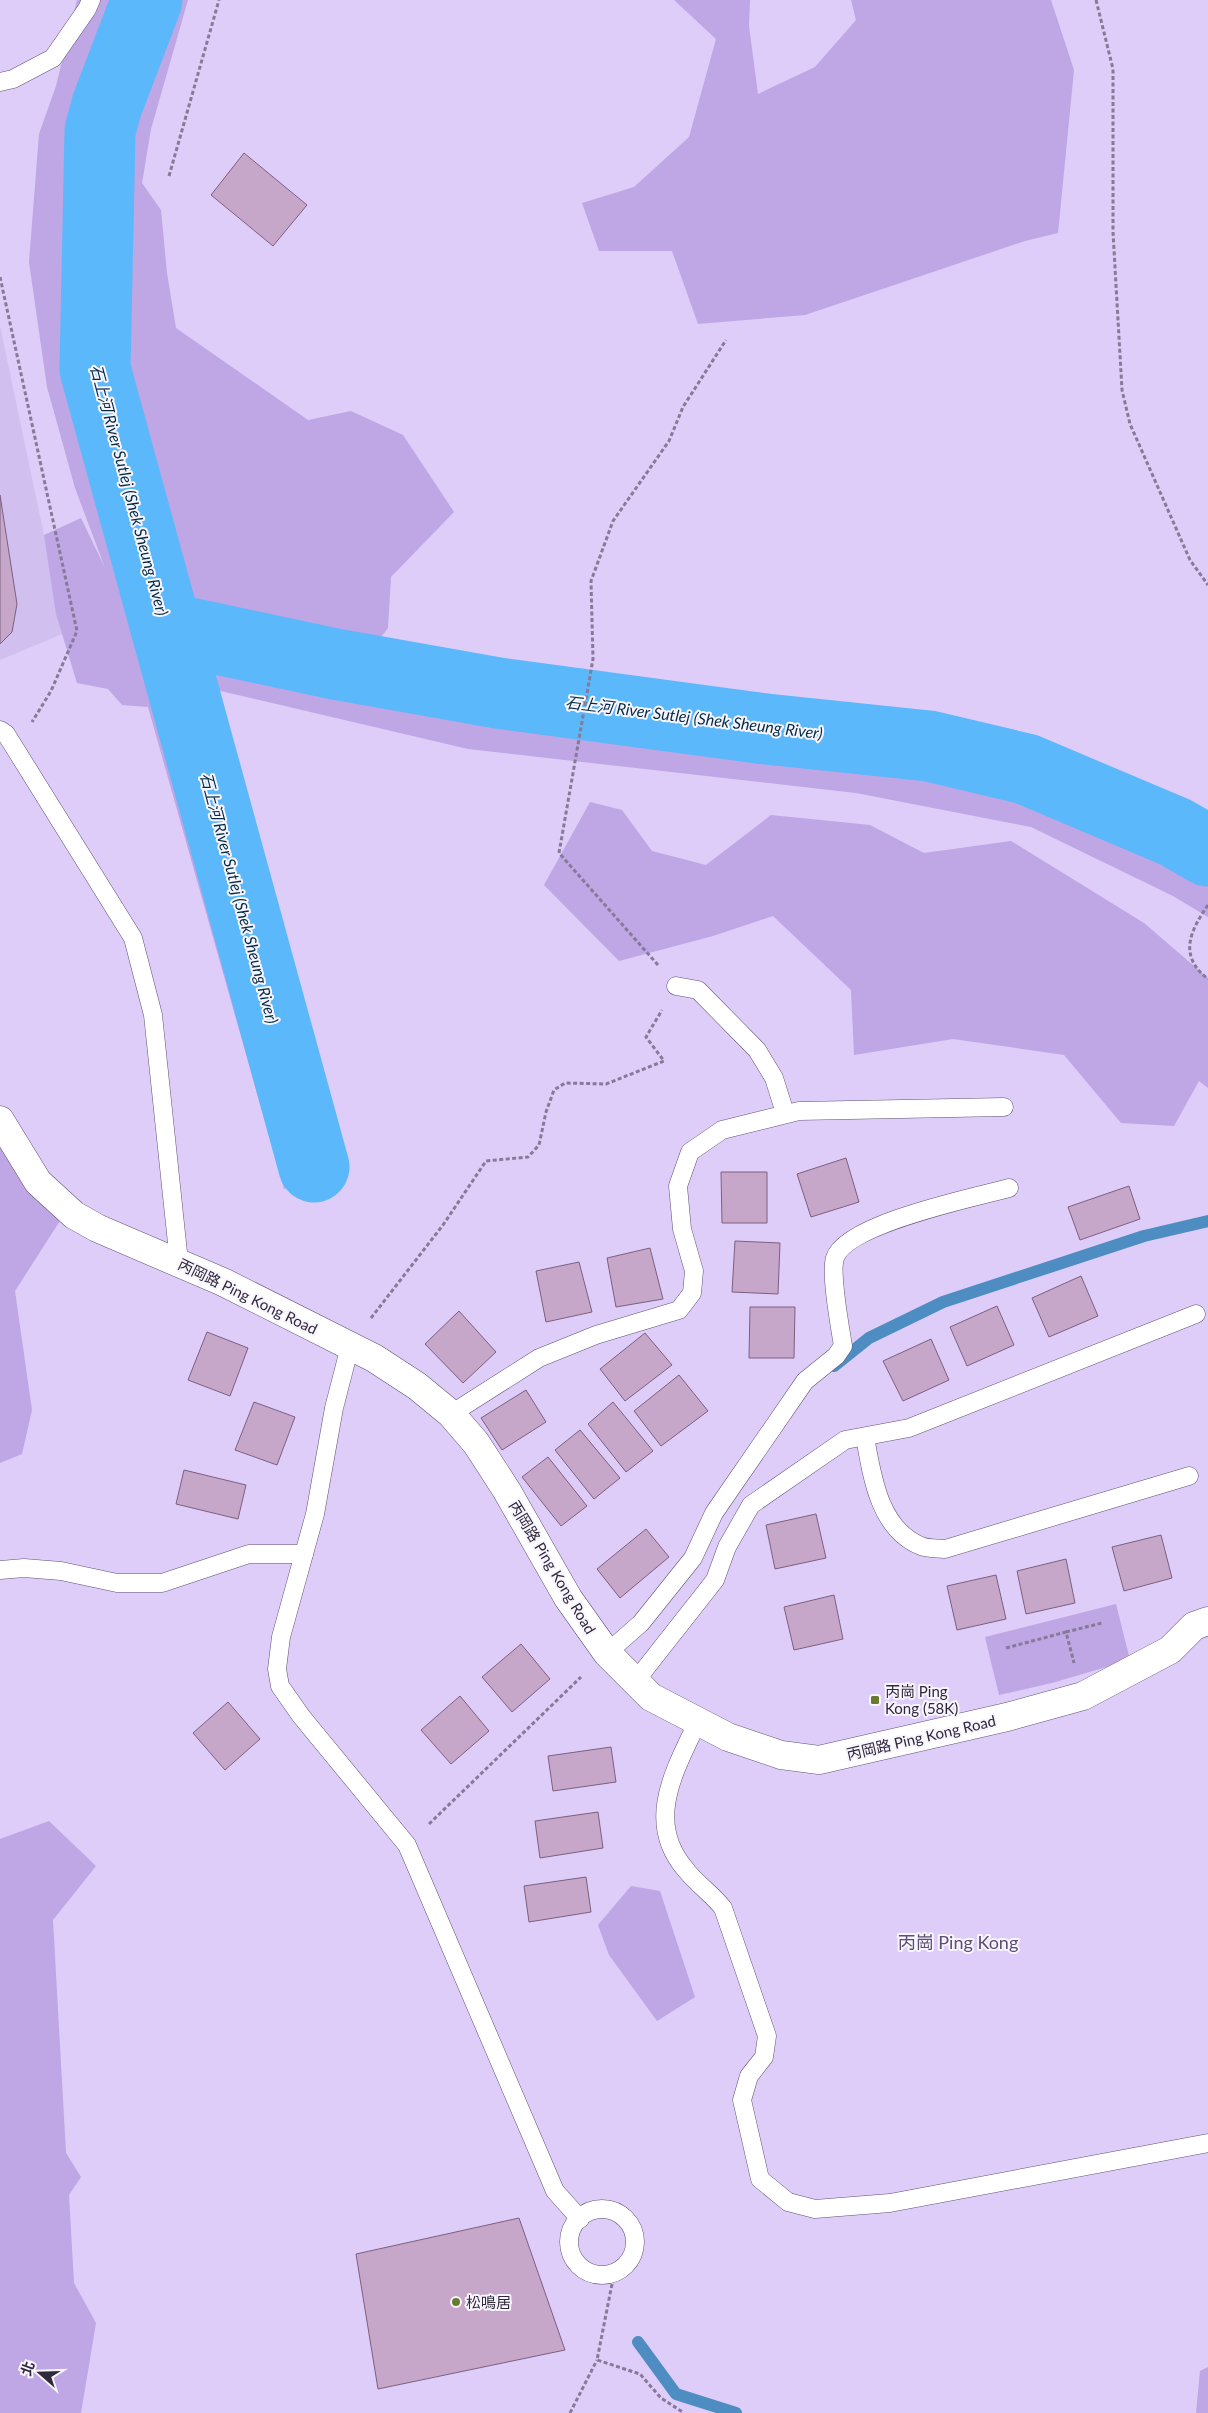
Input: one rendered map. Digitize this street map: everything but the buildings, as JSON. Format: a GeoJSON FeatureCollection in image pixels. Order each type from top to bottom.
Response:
{"type":"FeatureCollection","features":[{"type":"Feature","properties":{"kind":"street","name":"丙岡路 Ping Kong Road"},"geometry":{"type":"LineString","coordinates":[[0,1120],[38,1182],[53,1198],[74,1215],[97,1228],[223,1282],[374,1358],[417,1386],[451,1414],[476,1443],[507,1491],[568,1598],[607,1653],[634,1683],[651,1698],[697,1723],[728,1737],[780,1755],[819,1760],[1007,1717],[1083,1696],[1170,1650],[1194,1626],[1208,1621]]}},
{"type":"Feature","properties":{"kind":"lane"},"geometry":{"type":"LineString","coordinates":[[0,82],[13,79],[53,58],[91,0]]}},
{"type":"Feature","properties":{"kind":"lane"},"geometry":{"type":"LineString","coordinates":[[0,730],[6,734],[134,938],[153,1014],[179,1262]]}},
{"type":"Feature","properties":{"kind":"lane"},"geometry":{"type":"LineString","coordinates":[[676,986],[698,990],[756,1050],[774,1078],[785,1113]]}},
{"type":"Feature","properties":{"kind":"lane"},"geometry":{"type":"LineString","coordinates":[[451,1414],[540,1358],[596,1335],[680,1310],[692,1293],[694,1271],[682,1229],[678,1186],[690,1152],[722,1130],[785,1113],[1004,1107]]}},
{"type":"Feature","properties":{"kind":"lane"},"geometry":{"type":"LineString","coordinates":[[607,1653],[641,1623],[693,1558],[714,1512],[805,1381],[836,1356],[843,1346],[835,1290],[834,1258],[846,1243],[895,1218],[1009,1188]]}},
{"type":"Feature","properties":{"kind":"lane"},"geometry":{"type":"LineString","coordinates":[[634,1683],[715,1580],[726,1547],[751,1505],[845,1440],[909,1428],[1196,1314]]}},
{"type":"Feature","properties":{"kind":"lane"},"geometry":{"type":"LineString","coordinates":[[350,1346],[334,1408],[315,1514],[281,1637],[277,1669],[280,1686],[301,1716],[407,1845],[555,2191],[580,2218]]}},
{"type":"Feature","properties":{"kind":"lane"},"geometry":{"type":"LineString","coordinates":[[865,1436],[872,1474],[883,1509],[905,1536],[922,1547],[945,1549],[1189,1476]]}},
{"type":"Feature","properties":{"kind":"lane"},"geometry":{"type":"LineString","coordinates":[[0,1570],[24,1568],[61,1571],[117,1583],[162,1583],[249,1554],[304,1554]]}},
{"type":"Feature","properties":{"kind":"lane"},"geometry":{"type":"LineString","coordinates":[[697,1723],[670,1782],[665,1806],[668,1831],[674,1853],[686,1870],[712,1893],[723,1908],[767,2036],[764,2057],[749,2076],[742,2100],[760,2179],[788,2202],[815,2210],[890,2203],[1208,2143]]}},
{"type":"Feature","properties":{"kind":"path"},"geometry":{"type":"LineString","coordinates":[[169,176],[219,0]]}},
{"type":"Feature","properties":{"kind":"path"},"geometry":{"type":"LineString","coordinates":[[1096,0],[1113,68],[1113,232],[1122,390],[1130,424],[1190,560],[1208,585]]}},
{"type":"Feature","properties":{"kind":"path"},"geometry":{"type":"LineString","coordinates":[[0,277],[77,631],[51,691],[16,750]]}},
{"type":"Feature","properties":{"kind":"path"},"geometry":{"type":"LineString","coordinates":[[350,1346],[443,1225],[486,1161],[528,1157],[539,1145],[546,1112],[554,1090],[564,1083],[606,1084],[664,1061],[646,1037],[676,986],[559,853],[592,659],[591,581],[614,521],[669,441],[683,406],[726,340]]}},
{"type":"Feature","properties":{"kind":"path"},"geometry":{"type":"LineString","coordinates":[[1208,905],[1199,918],[1192,934],[1190,951],[1195,966],[1208,979]]}},
{"type":"Feature","properties":{"kind":"path"},"geometry":{"type":"LineString","coordinates":[[1006,1648],[1102,1623]]}},
{"type":"Feature","properties":{"kind":"path"},"geometry":{"type":"LineString","coordinates":[[1066,1632],[1083,1696]]}},
{"type":"Feature","properties":{"kind":"path"},"geometry":{"type":"LineString","coordinates":[[407,1845],[607,1653]]}},
{"type":"Feature","properties":{"kind":"path"},"geometry":{"type":"LineString","coordinates":[[570,2413],[597,2360],[612,2284]]}},
{"type":"Feature","properties":{"kind":"path"},"geometry":{"type":"LineString","coordinates":[[597,2360],[640,2374],[661,2398],[684,2413]]}},
{"type":"Feature","properties":{"kind":"shaded area"},"geometry":{"type":"Polygon","coordinates":[[[77,0],[133,0],[95,104],[100,146],[101,136],[114,112],[161,0],[188,0],[151,129],[142,183],[161,210],[167,273],[176,328],[308,420],[351,411],[403,435],[454,512],[391,577],[388,628],[375,645],[771,708],[984,736],[1150,795],[1208,825],[1208,917],[1173,896],[1031,827],[856,793],[468,749],[212,689],[338,1164],[284,1189],[148,707],[122,705],[108,689],[77,683],[56,614],[44,535],[81,518],[105,568],[75,488],[47,387],[29,262],[39,134],[56,86],[77,0]]]}},
{"type":"Feature","properties":{"kind":"shaded area"},"geometry":{"type":"Polygon","coordinates":[[[674,0],[750,0],[749,26],[758,94],[815,67],[856,20],[851,0],[1051,0],[1074,70],[1058,233],[1025,241],[805,315],[698,324],[672,251],[599,251],[582,203],[634,187],[689,137],[716,39],[674,0]]]}},
{"type":"Feature","properties":{"kind":"shaded area"},"geometry":{"type":"Polygon","coordinates":[[[0,326],[44,535],[72,630],[0,660],[0,326]]]}},
{"type":"Feature","properties":{"kind":"shaded area"},"geometry":{"type":"Polygon","coordinates":[[[590,802],[622,810],[652,851],[706,865],[771,815],[870,825],[924,853],[1011,841],[1144,923],[1208,978],[1208,1088],[1199,1081],[1174,1126],[1121,1123],[1064,1055],[953,1039],[854,1055],[851,990],[773,916],[713,936],[619,961],[544,885],[590,802]]]}},
{"type":"Feature","properties":{"kind":"shaded area"},"geometry":{"type":"Polygon","coordinates":[[[0,1115],[13,1126],[72,1202],[15,1291],[32,1410],[22,1454],[0,1463],[0,1115]]]}},
{"type":"Feature","properties":{"kind":"shaded area"},"geometry":{"type":"Polygon","coordinates":[[[1116,1604],[1130,1660],[1052,1683],[999,1695],[985,1637],[1116,1604]]]}},
{"type":"Feature","properties":{"kind":"shaded area"},"geometry":{"type":"Polygon","coordinates":[[[49,1821],[96,1866],[53,1920],[66,2153],[81,2177],[69,2195],[74,2283],[96,2323],[81,2413],[0,2413],[0,1839],[49,1821]]]}},
{"type":"Feature","properties":{"kind":"shaded area"},"geometry":{"type":"Polygon","coordinates":[[[631,1886],[660,1891],[695,1997],[657,2021],[609,1955],[598,1925],[631,1886]]]}},
{"type":"Feature","properties":{"kind":"shaded area"},"geometry":{"type":"Polygon","coordinates":[[[1208,2367],[1208,2413],[1196,2413],[1200,2371],[1208,2367]]]}},
{"type":"Feature","properties":{"kind":"water"},"geometry":{"type":"Polygon","coordinates":[[[133,0],[161,0],[99,143],[95,104],[133,0]]]}},
{"type":"Feature","properties":{"kind":"waterway","name":"石上河 River Sutlej (Shek Sheung River)"},"geometry":{"type":"LineString","coordinates":[[147,0],[107,105],[100,131],[95,369],[314,1167]]}},
{"type":"Feature","properties":{"kind":"waterway","name":"石上河 River Sutlej (Shek Sheung River)"},"geometry":{"type":"LineString","coordinates":[[166,628],[335,664],[498,693],[766,729],[929,746],[1026,769],[1175,832],[1208,851]]}},
{"type":"Feature","properties":{"kind":"waterway"},"geometry":{"type":"LineString","coordinates":[[834,1366],[869,1338],[943,1302],[1144,1236],[1208,1221]]}},
{"type":"Feature","properties":{"kind":"waterway"},"geometry":{"type":"LineString","coordinates":[[638,2342],[676,2394],[736,2413]]}},
{"type":"Feature","properties":{"kind":"place","name":"丙崗 Ping Kong (58K)"},"geometry":{"type":"Point","coordinates":[875,1700]}},
{"type":"Feature","properties":{"kind":"place","name":"松鳴居"},"geometry":{"type":"Point","coordinates":[456,2302]}},
{"type":"Feature","properties":{"kind":"district","name":"丙崗 Ping Kong"},"geometry":{"type":"Point","coordinates":[958,1942]}}]}
